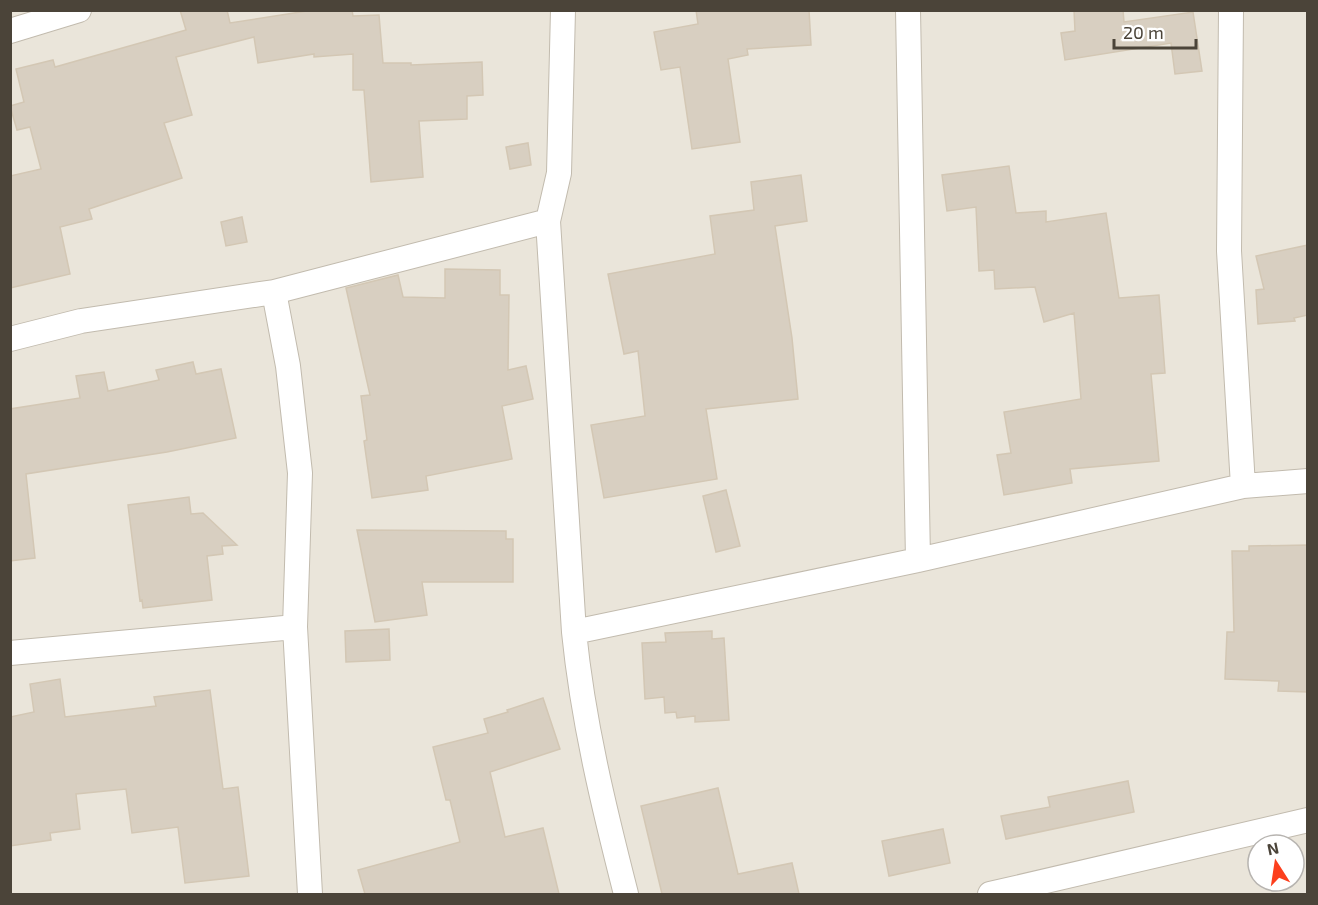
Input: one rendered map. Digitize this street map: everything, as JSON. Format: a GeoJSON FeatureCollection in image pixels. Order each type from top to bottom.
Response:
{"type":"FeatureCollection","features":[{"type":"Feature","properties":{"kind":"street"},"geometry":{"type":"LineString","coordinates":[[15,25],[79,10]]}},
{"type":"Feature","properties":{"kind":"street"},"geometry":{"type":"LineString","coordinates":[[563,10],[559,173],[548,221],[574,632],[579,687],[598,785],[626,894]]}},
{"type":"Feature","properties":{"kind":"street"},"geometry":{"type":"LineString","coordinates":[[908,10],[918,560]]}},
{"type":"Feature","properties":{"kind":"street"},"geometry":{"type":"LineString","coordinates":[[1231,10],[1229,251],[1243,486]]}},
{"type":"Feature","properties":{"kind":"street"},"geometry":{"type":"LineString","coordinates":[[10,339],[81,321],[274,292],[548,221]]}},
{"type":"Feature","properties":{"kind":"street"},"geometry":{"type":"LineString","coordinates":[[274,292],[288,366],[300,473],[295,627],[310,894]]}},
{"type":"Feature","properties":{"kind":"street"},"geometry":{"type":"LineString","coordinates":[[574,632],[918,560],[1243,486],[1308,480]]}},
{"type":"Feature","properties":{"kind":"street"},"geometry":{"type":"LineString","coordinates":[[10,653],[295,627]]}},
{"type":"Feature","properties":{"kind":"street"},"geometry":{"type":"LineString","coordinates":[[990,894],[1308,820]]}},
{"type":"Feature","properties":{"kind":"shaded area"},"geometry":{"type":"Polygon","coordinates":[[[10,11],[1307,11],[1307,894],[11,894],[10,11]]]}},
{"type":"Feature","properties":{"kind":"building"},"geometry":{"type":"Polygon","coordinates":[[[180,10],[227,10],[230,23],[313,10],[352,10],[353,16],[379,15],[383,63],[411,63],[411,65],[482,62],[483,95],[467,96],[467,119],[419,121],[423,177],[371,182],[364,90],[353,90],[353,54],[314,57],[314,54],[258,63],[254,37],[176,57],[192,115],[164,123],[182,178],[89,209],[92,219],[60,227],[70,274],[10,288],[10,176],[41,169],[30,127],[17,130],[10,106],[24,102],[16,69],[53,60],[55,67],[186,30],[180,10]]]}},
{"type":"Feature","properties":{"kind":"building"},"geometry":{"type":"Polygon","coordinates":[[[696,10],[809,10],[811,45],[747,49],[748,55],[728,59],[740,142],[692,149],[680,67],[661,70],[654,32],[698,24],[696,10]]]}},
{"type":"Feature","properties":{"kind":"building"},"geometry":{"type":"Polygon","coordinates":[[[1074,10],[1123,10],[1124,22],[1193,12],[1202,71],[1175,74],[1171,43],[1065,60],[1061,33],[1075,31],[1074,10]]]}},
{"type":"Feature","properties":{"kind":"building"},"geometry":{"type":"Polygon","coordinates":[[[528,143],[531,165],[510,169],[506,147],[528,143]]]}},
{"type":"Feature","properties":{"kind":"building"},"geometry":{"type":"Polygon","coordinates":[[[1009,166],[1016,213],[1046,211],[1046,222],[1106,213],[1119,298],[1159,295],[1165,373],[1151,374],[1159,461],[1070,469],[1072,483],[1004,495],[997,455],[1011,453],[1004,412],[1081,399],[1074,313],[1044,322],[1035,287],[995,289],[994,270],[979,271],[976,207],[947,211],[942,175],[1009,166]]]}},
{"type":"Feature","properties":{"kind":"building"},"geometry":{"type":"Polygon","coordinates":[[[801,175],[807,221],[775,226],[792,338],[798,399],[706,409],[717,479],[604,498],[591,425],[645,416],[638,351],[624,354],[608,274],[715,254],[710,216],[754,210],[751,182],[801,175]]]}},
{"type":"Feature","properties":{"kind":"building"},"geometry":{"type":"Polygon","coordinates":[[[242,217],[247,242],[226,246],[221,222],[242,217]]]}},
{"type":"Feature","properties":{"kind":"building"},"geometry":{"type":"Polygon","coordinates":[[[1308,245],[1308,315],[1294,318],[1295,321],[1258,324],[1256,290],[1264,289],[1256,256],[1308,245]]]}},
{"type":"Feature","properties":{"kind":"building"},"geometry":{"type":"Polygon","coordinates":[[[445,269],[500,270],[500,295],[509,295],[508,370],[526,366],[533,399],[502,406],[512,459],[426,476],[428,490],[372,498],[364,441],[367,440],[361,396],[370,395],[346,288],[398,275],[403,297],[445,298],[445,269]]]}},
{"type":"Feature","properties":{"kind":"building"},"geometry":{"type":"Polygon","coordinates":[[[193,362],[196,374],[221,369],[236,438],[167,452],[26,474],[35,558],[10,561],[10,409],[80,398],[76,376],[104,372],[108,391],[159,380],[156,370],[193,362]]]}},
{"type":"Feature","properties":{"kind":"building"},"geometry":{"type":"Polygon","coordinates":[[[726,490],[740,546],[716,552],[703,496],[726,490]]]}},
{"type":"Feature","properties":{"kind":"building"},"geometry":{"type":"Polygon","coordinates":[[[189,497],[191,514],[203,513],[237,545],[222,546],[223,554],[207,556],[212,600],[143,608],[142,600],[140,601],[128,505],[189,497]]]}},
{"type":"Feature","properties":{"kind":"building"},"geometry":{"type":"Polygon","coordinates":[[[357,530],[506,531],[506,539],[513,539],[513,582],[422,582],[427,615],[375,622],[357,530]]]}},
{"type":"Feature","properties":{"kind":"building"},"geometry":{"type":"Polygon","coordinates":[[[1308,545],[1308,692],[1278,691],[1279,681],[1225,679],[1227,632],[1234,632],[1232,551],[1249,551],[1249,546],[1308,545]]]}},
{"type":"Feature","properties":{"kind":"building"},"geometry":{"type":"Polygon","coordinates":[[[389,629],[390,660],[346,662],[345,631],[389,629]]]}},
{"type":"Feature","properties":{"kind":"building"},"geometry":{"type":"Polygon","coordinates":[[[712,631],[712,639],[724,638],[729,720],[695,722],[695,716],[677,718],[676,712],[665,713],[664,697],[645,699],[642,643],[666,642],[665,633],[712,631]]]}},
{"type":"Feature","properties":{"kind":"building"},"geometry":{"type":"Polygon","coordinates":[[[60,679],[65,717],[156,706],[154,697],[210,690],[223,789],[238,787],[249,876],[185,883],[178,827],[132,833],[126,789],[76,794],[80,829],[50,833],[51,840],[10,846],[10,717],[34,712],[30,684],[60,679]]]}},
{"type":"Feature","properties":{"kind":"building"},"geometry":{"type":"Polygon","coordinates":[[[543,698],[560,749],[490,772],[505,837],[543,828],[559,894],[365,894],[358,870],[460,842],[450,800],[446,800],[433,747],[488,733],[484,719],[543,698]]]}},
{"type":"Feature","properties":{"kind":"building"},"geometry":{"type":"Polygon","coordinates":[[[1128,781],[1134,812],[1006,839],[1001,816],[1050,807],[1048,797],[1128,781]]]}},
{"type":"Feature","properties":{"kind":"building"},"geometry":{"type":"Polygon","coordinates":[[[718,788],[738,874],[792,863],[799,894],[662,894],[641,806],[718,788]]]}},
{"type":"Feature","properties":{"kind":"building"},"geometry":{"type":"Polygon","coordinates":[[[943,829],[950,863],[889,876],[882,841],[943,829]]]}}]}
